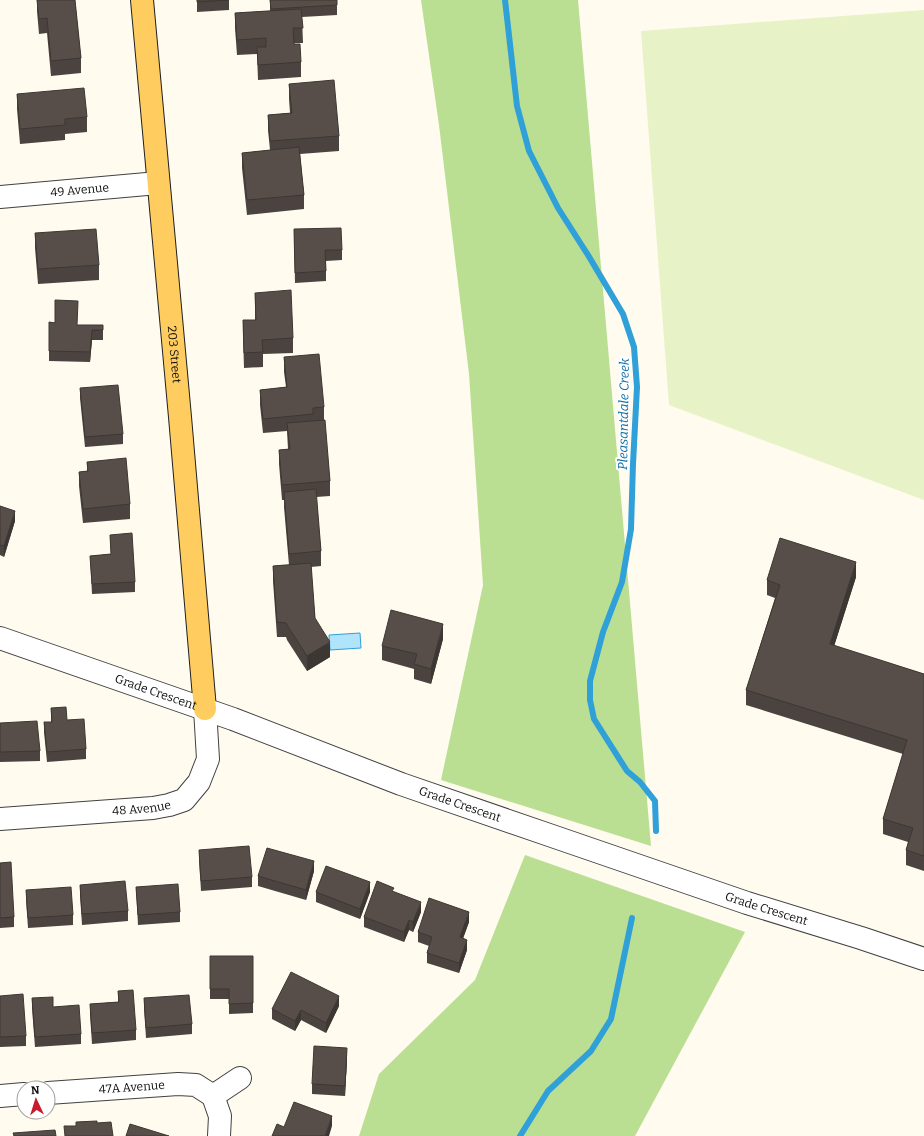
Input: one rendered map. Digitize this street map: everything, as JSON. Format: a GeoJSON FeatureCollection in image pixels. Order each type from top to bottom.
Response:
{"type":"FeatureCollection","features":[{"type":"Feature","properties":{"kind":"main road","name":"203 Street"},"geometry":{"type":"LineString","coordinates":[[142,0],[205,709]]}},
{"type":"Feature","properties":{"kind":"street","name":"49 Avenue"},"geometry":{"type":"LineString","coordinates":[[0,198],[158,183]]}},
{"type":"Feature","properties":{"kind":"street","name":"Grade Crescent"},"geometry":{"type":"LineString","coordinates":[[0,638],[255,727],[401,784],[750,904],[924,959]]}},
{"type":"Feature","properties":{"kind":"street","name":"48 Avenue"},"geometry":{"type":"LineString","coordinates":[[0,819],[153,808],[184,800],[199,782],[208,760],[205,709]]}},
{"type":"Feature","properties":{"kind":"street"},"geometry":{"type":"LineString","coordinates":[[219,1136],[220,1116],[213,1096],[240,1078]]}},
{"type":"Feature","properties":{"kind":"street","name":"47A Avenue"},"geometry":{"type":"LineString","coordinates":[[56,1092],[178,1084],[196,1086],[213,1096]]}},
{"type":"Feature","properties":{"kind":"street"},"geometry":{"type":"LineString","coordinates":[[0,1096],[16,1095]]}},
{"type":"Feature","properties":{"kind":"green space"},"geometry":{"type":"Polygon","coordinates":[[[421,0],[578,0],[651,846],[441,780],[483,585],[469,374],[439,125],[421,0]]]}},
{"type":"Feature","properties":{"kind":"green space"},"geometry":{"type":"Polygon","coordinates":[[[924,10],[924,500],[669,405],[641,31],[924,10]]]}},
{"type":"Feature","properties":{"kind":"green space"},"geometry":{"type":"Polygon","coordinates":[[[525,855],[745,932],[635,1136],[359,1136],[379,1074],[475,980],[525,855]]]}},
{"type":"Feature","properties":{"kind":"water"},"geometry":{"type":"Polygon","coordinates":[[[360,633],[361,648],[330,650],[329,635],[360,633]]]}},
{"type":"Feature","properties":{"kind":"building"},"geometry":{"type":"Polygon","coordinates":[[[37,0],[75,0],[81,58],[51,61],[47,18],[39,19],[37,0]]]}},
{"type":"Feature","properties":{"kind":"building"},"geometry":{"type":"Polygon","coordinates":[[[197,0],[229,0],[197,2],[197,0]]]}},
{"type":"Feature","properties":{"kind":"building"},"geometry":{"type":"Polygon","coordinates":[[[270,0],[337,0],[337,5],[271,9],[270,0]]]}},
{"type":"Feature","properties":{"kind":"building"},"geometry":{"type":"Polygon","coordinates":[[[301,9],[303,28],[293,28],[294,44],[300,44],[301,62],[258,65],[257,47],[266,47],[266,38],[237,40],[235,13],[301,9]]]}},
{"type":"Feature","properties":{"kind":"building"},"geometry":{"type":"Polygon","coordinates":[[[334,80],[339,136],[270,141],[268,115],[292,113],[289,84],[334,80]]]}},
{"type":"Feature","properties":{"kind":"building"},"geometry":{"type":"Polygon","coordinates":[[[84,88],[87,117],[65,119],[65,125],[20,129],[17,94],[84,88]]]}},
{"type":"Feature","properties":{"kind":"building"},"geometry":{"type":"Polygon","coordinates":[[[299,147],[304,195],[247,200],[242,153],[299,147]]]}},
{"type":"Feature","properties":{"kind":"building"},"geometry":{"type":"Polygon","coordinates":[[[341,228],[342,250],[325,250],[326,271],[295,273],[294,229],[341,228]]]}},
{"type":"Feature","properties":{"kind":"building"},"geometry":{"type":"Polygon","coordinates":[[[96,229],[99,265],[38,269],[35,233],[96,229]]]}},
{"type":"Feature","properties":{"kind":"building"},"geometry":{"type":"Polygon","coordinates":[[[291,290],[293,338],[262,340],[263,352],[244,353],[243,320],[256,320],[255,293],[291,290]]]}},
{"type":"Feature","properties":{"kind":"building"},"geometry":{"type":"Polygon","coordinates":[[[55,300],[78,301],[77,325],[103,325],[103,330],[92,330],[90,352],[49,351],[49,322],[55,323],[55,300]]]}},
{"type":"Feature","properties":{"kind":"building"},"geometry":{"type":"Polygon","coordinates":[[[319,354],[324,407],[313,408],[313,414],[263,419],[260,390],[287,387],[284,357],[319,354]]]}},
{"type":"Feature","properties":{"kind":"building"},"geometry":{"type":"Polygon","coordinates":[[[118,385],[123,434],[85,437],[80,388],[118,385]]]}},
{"type":"Feature","properties":{"kind":"building"},"geometry":{"type":"Polygon","coordinates":[[[325,420],[330,481],[282,485],[279,450],[290,449],[287,423],[325,420]]]}},
{"type":"Feature","properties":{"kind":"building"},"geometry":{"type":"Polygon","coordinates":[[[126,458],[130,504],[83,509],[79,472],[88,471],[87,462],[126,458]]]}},
{"type":"Feature","properties":{"kind":"building"},"geometry":{"type":"Polygon","coordinates":[[[316,489],[321,551],[289,554],[284,492],[316,489]]]}},
{"type":"Feature","properties":{"kind":"building"},"geometry":{"type":"Polygon","coordinates":[[[0,506],[15,511],[4,546],[0,545],[0,506]]]}},
{"type":"Feature","properties":{"kind":"building"},"geometry":{"type":"Polygon","coordinates":[[[132,533],[135,582],[92,584],[90,556],[111,554],[110,535],[132,533]]]}},
{"type":"Feature","properties":{"kind":"building"},"geometry":{"type":"Polygon","coordinates":[[[780,538],[856,562],[830,644],[924,674],[924,856],[906,850],[913,828],[883,819],[907,740],[746,690],[780,585],[767,580],[780,538]]]}},
{"type":"Feature","properties":{"kind":"building"},"geometry":{"type":"Polygon","coordinates":[[[311,563],[315,618],[330,642],[307,656],[286,623],[277,622],[273,566],[311,563]]]}},
{"type":"Feature","properties":{"kind":"building"},"geometry":{"type":"Polygon","coordinates":[[[391,610],[443,624],[431,669],[414,664],[417,654],[382,646],[391,610]]]}},
{"type":"Feature","properties":{"kind":"building"},"geometry":{"type":"Polygon","coordinates":[[[66,707],[67,720],[84,719],[86,749],[47,752],[44,722],[52,722],[51,708],[66,707]]]}},
{"type":"Feature","properties":{"kind":"building"},"geometry":{"type":"Polygon","coordinates":[[[37,721],[40,751],[0,752],[0,723],[37,721]]]}},
{"type":"Feature","properties":{"kind":"building"},"geometry":{"type":"Polygon","coordinates":[[[249,846],[252,877],[201,881],[199,850],[249,846]]]}},
{"type":"Feature","properties":{"kind":"building"},"geometry":{"type":"Polygon","coordinates":[[[267,848],[314,861],[306,890],[258,876],[267,848]]]}},
{"type":"Feature","properties":{"kind":"building"},"geometry":{"type":"Polygon","coordinates":[[[11,862],[14,917],[0,918],[0,863],[11,862]]]}},
{"type":"Feature","properties":{"kind":"building"},"geometry":{"type":"Polygon","coordinates":[[[326,866],[370,882],[360,909],[316,892],[326,866]]]}},
{"type":"Feature","properties":{"kind":"building"},"geometry":{"type":"Polygon","coordinates":[[[125,881],[128,911],[82,914],[80,885],[125,881]]]}},
{"type":"Feature","properties":{"kind":"building"},"geometry":{"type":"Polygon","coordinates":[[[377,881],[394,888],[392,891],[421,902],[413,922],[409,920],[404,932],[364,917],[377,881]]]}},
{"type":"Feature","properties":{"kind":"building"},"geometry":{"type":"Polygon","coordinates":[[[178,884],[180,912],[138,915],[136,887],[178,884]]]}},
{"type":"Feature","properties":{"kind":"building"},"geometry":{"type":"Polygon","coordinates":[[[71,887],[73,915],[28,918],[26,890],[71,887]]]}},
{"type":"Feature","properties":{"kind":"building"},"geometry":{"type":"Polygon","coordinates":[[[429,898],[469,912],[460,937],[467,940],[459,963],[427,953],[432,937],[418,932],[429,898]]]}},
{"type":"Feature","properties":{"kind":"building"},"geometry":{"type":"Polygon","coordinates":[[[210,956],[253,956],[253,1003],[229,1004],[229,989],[210,989],[210,956]]]}},
{"type":"Feature","properties":{"kind":"building"},"geometry":{"type":"Polygon","coordinates":[[[291,972],[339,996],[326,1023],[301,1010],[295,1021],[272,1009],[291,972]]]}},
{"type":"Feature","properties":{"kind":"building"},"geometry":{"type":"Polygon","coordinates":[[[133,990],[136,1030],[92,1033],[90,1004],[119,1002],[118,991],[133,990]]]}},
{"type":"Feature","properties":{"kind":"building"},"geometry":{"type":"Polygon","coordinates":[[[23,994],[26,1036],[0,1037],[0,996],[23,994]]]}},
{"type":"Feature","properties":{"kind":"building"},"geometry":{"type":"Polygon","coordinates":[[[189,995],[192,1024],[146,1028],[144,998],[189,995]]]}},
{"type":"Feature","properties":{"kind":"building"},"geometry":{"type":"Polygon","coordinates":[[[53,997],[53,1007],[79,1005],[81,1034],[35,1037],[32,998],[53,997]]]}},
{"type":"Feature","properties":{"kind":"building"},"geometry":{"type":"Polygon","coordinates":[[[314,1046],[347,1048],[345,1086],[312,1084],[314,1046]]]}},
{"type":"Feature","properties":{"kind":"building"},"geometry":{"type":"Polygon","coordinates":[[[294,1102],[332,1116],[325,1136],[272,1136],[277,1124],[284,1127],[294,1102]]]}},
{"type":"Feature","properties":{"kind":"building"},"geometry":{"type":"Polygon","coordinates":[[[97,1121],[97,1123],[111,1122],[113,1136],[65,1136],[64,1126],[76,1126],[76,1122],[97,1121]]]}},
{"type":"Feature","properties":{"kind":"building"},"geometry":{"type":"Polygon","coordinates":[[[130,1124],[169,1136],[126,1136],[130,1124]]]}},
{"type":"Feature","properties":{"kind":"building"},"geometry":{"type":"Polygon","coordinates":[[[55,1130],[56,1136],[14,1136],[13,1133],[55,1130]]]}},
{"type":"Feature","properties":{"kind":"waterway","name":"Pleasantdale Creek"},"geometry":{"type":"LineString","coordinates":[[505,0],[517,106],[529,151],[558,208],[623,314],[634,347],[637,387],[631,529],[622,582],[603,632],[590,681],[590,700],[594,719],[627,771],[640,782],[655,801],[656,831]]}},
{"type":"Feature","properties":{"kind":"waterway","name":"Pleasantdale Creek"},"geometry":{"type":"LineString","coordinates":[[520,1136],[548,1091],[591,1051],[611,1019],[632,918]]}}]}
